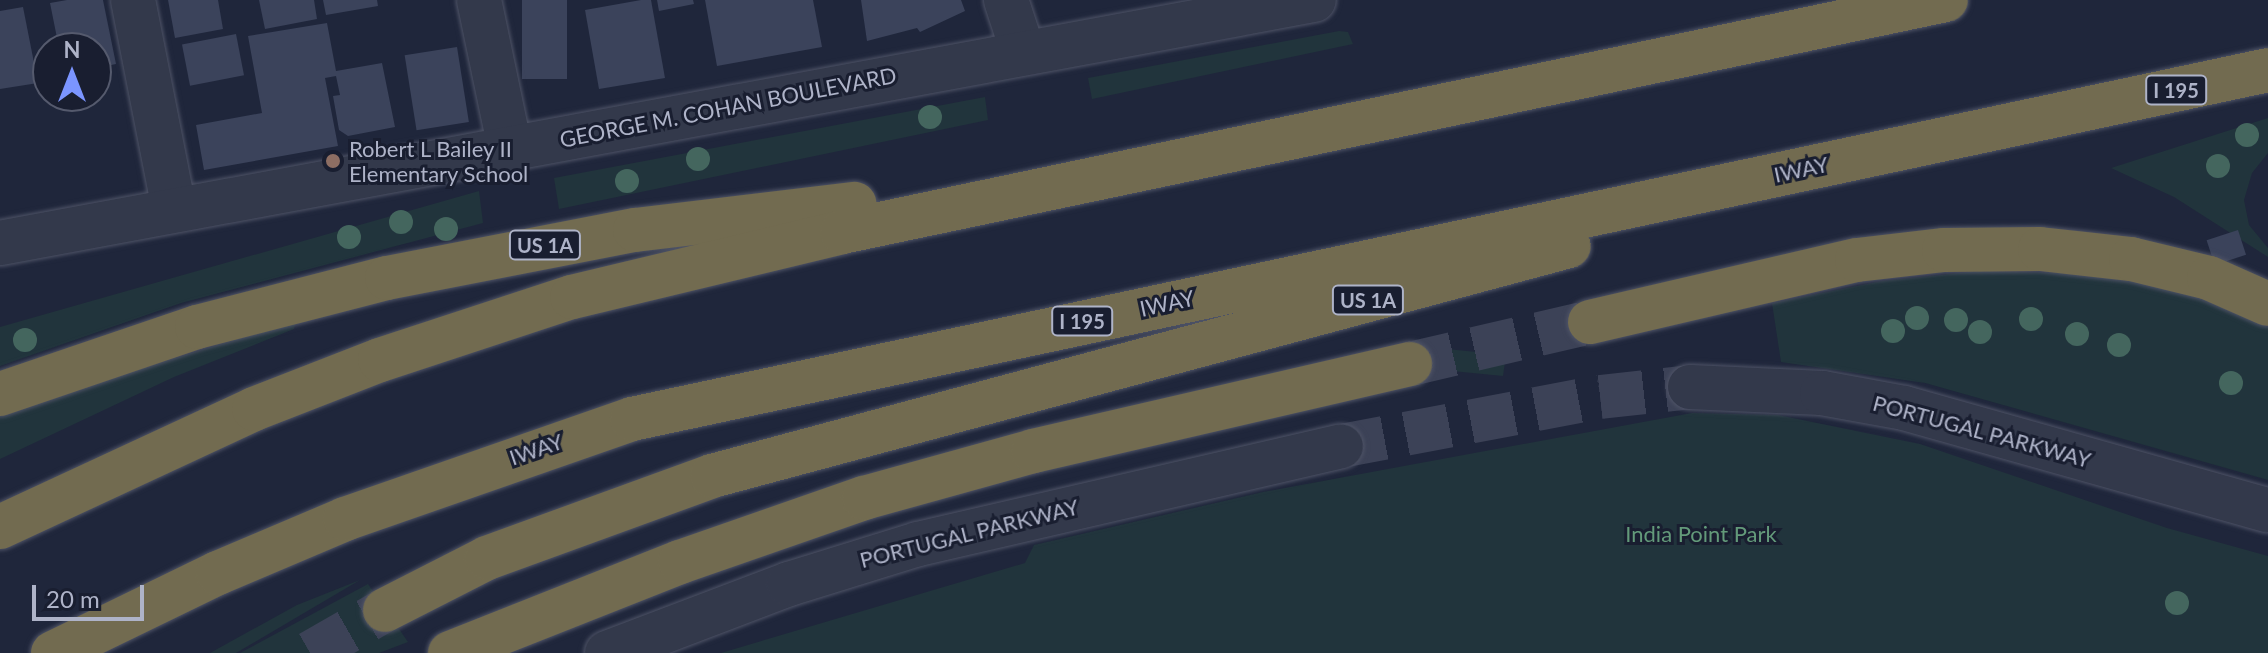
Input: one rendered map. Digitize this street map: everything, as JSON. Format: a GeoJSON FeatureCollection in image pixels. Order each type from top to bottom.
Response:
{"type":"FeatureCollection","features":[{"type":"Feature","properties":{"kind":"highway"},"geometry":{"type":"LineString","coordinates":[[1763,37],[1886,0]]}},
{"type":"Feature","properties":{"kind":"highway"},"geometry":{"type":"LineString","coordinates":[[0,527],[254,409],[508,317],[709,262],[1107,175],[1946,0]]}},
{"type":"Feature","properties":{"kind":"highway","name":"IWAY"},"geometry":{"type":"LineString","coordinates":[[53,653],[318,529],[463,474],[632,419],[2268,70]]}},
{"type":"Feature","properties":{"kind":"highway","name":"US 1A"},"geometry":{"type":"LineString","coordinates":[[385,610],[549,534],[770,459],[2085,109]]}},
{"type":"Feature","properties":{"kind":"highway","name":"US 1A"},"geometry":{"type":"LineString","coordinates":[[0,394],[255,310],[505,253],[701,221],[1107,175]]}},
{"type":"Feature","properties":{"kind":"highway"},"geometry":{"type":"LineString","coordinates":[[1590,322],[1857,260],[1944,250],[2040,249],[2131,259],[2209,278],[2268,304]]}},
{"type":"Feature","properties":{"kind":"highway"},"geometry":{"type":"LineString","coordinates":[[450,653],[666,567],[864,498],[1033,451],[1410,364]]}},
{"type":"Feature","properties":{"kind":"street"},"geometry":{"type":"LineString","coordinates":[[133,0],[174,209]]}},
{"type":"Feature","properties":{"kind":"street"},"geometry":{"type":"LineString","coordinates":[[479,0],[510,148]]}},
{"type":"Feature","properties":{"kind":"street"},"geometry":{"type":"LineString","coordinates":[[1006,0],[1023,52]]}},
{"type":"Feature","properties":{"kind":"street","name":"GEORGE M. COHAN BOULEVARD"},"geometry":{"type":"LineString","coordinates":[[0,243],[1314,0]]}},
{"type":"Feature","properties":{"kind":"street","name":"PORTUGAL PARKWAY"},"geometry":{"type":"LineString","coordinates":[[1690,387],[1822,393],[1904,408],[2268,510]]}},
{"type":"Feature","properties":{"kind":"street","name":"PORTUGAL PARKWAY"},"geometry":{"type":"LineString","coordinates":[[607,653],[789,584],[918,544],[1341,446]]}},
{"type":"Feature","properties":{"kind":"green space"},"geometry":{"type":"Polygon","coordinates":[[[1339,31],[1348,32],[1353,44],[1092,99],[1088,78],[1339,31]]]}},
{"type":"Feature","properties":{"kind":"green space"},"geometry":{"type":"Polygon","coordinates":[[[985,97],[988,120],[559,209],[554,178],[985,97]]]}},
{"type":"Feature","properties":{"kind":"green space"},"geometry":{"type":"Polygon","coordinates":[[[2268,118],[2268,153],[2252,173],[2244,200],[2249,225],[2268,248],[2268,257],[2174,197],[2111,168],[2268,118]]]}},
{"type":"Feature","properties":{"kind":"green space"},"geometry":{"type":"Polygon","coordinates":[[[479,191],[483,223],[181,303],[0,366],[0,327],[479,191]]]}},
{"type":"Feature","properties":{"kind":"green space"},"geometry":{"type":"Polygon","coordinates":[[[1980,271],[2096,274],[2186,292],[2268,327],[2268,480],[1925,383],[1781,362],[1772,303],[1882,281],[1980,271]]]}},
{"type":"Feature","properties":{"kind":"green space"},"geometry":{"type":"Polygon","coordinates":[[[296,321],[294,329],[174,377],[0,459],[0,412],[296,321]]]}},
{"type":"Feature","properties":{"kind":"green space"},"geometry":{"type":"Polygon","coordinates":[[[1447,349],[1506,355],[1503,376],[1442,370],[1439,358],[1447,349]]]}},
{"type":"Feature","properties":{"kind":"green space","name":"India Point Park"},"geometry":{"type":"Polygon","coordinates":[[[1692,413],[1778,415],[1920,444],[2167,528],[2268,556],[2268,653],[721,653],[1025,563],[1034,545],[1263,492],[1692,413]]]}},
{"type":"Feature","properties":{"kind":"green space"},"geometry":{"type":"Polygon","coordinates":[[[360,580],[236,653],[210,653],[297,605],[360,580]]]}},
{"type":"Feature","properties":{"kind":"green space"},"geometry":{"type":"Polygon","coordinates":[[[368,584],[408,642],[379,653],[240,653],[368,584]]]}},
{"type":"Feature","properties":{"kind":"building"},"geometry":{"type":"Polygon","coordinates":[[[103,0],[110,32],[56,32],[50,3],[103,0]]]}},
{"type":"Feature","properties":{"kind":"building"},"geometry":{"type":"Polygon","coordinates":[[[168,0],[218,0],[223,29],[175,38],[168,0]]]}},
{"type":"Feature","properties":{"kind":"building"},"geometry":{"type":"Polygon","coordinates":[[[259,0],[314,0],[317,19],[265,29],[259,0]]]}},
{"type":"Feature","properties":{"kind":"building"},"geometry":{"type":"Polygon","coordinates":[[[323,0],[377,0],[378,6],[326,15],[323,0]]]}},
{"type":"Feature","properties":{"kind":"building"},"geometry":{"type":"Polygon","coordinates":[[[522,0],[567,0],[567,79],[522,79],[522,0]]]}},
{"type":"Feature","properties":{"kind":"building"},"geometry":{"type":"Polygon","coordinates":[[[651,0],[665,78],[599,89],[585,10],[651,0]]]}},
{"type":"Feature","properties":{"kind":"building"},"geometry":{"type":"Polygon","coordinates":[[[657,0],[693,0],[694,4],[659,11],[657,0]]]}},
{"type":"Feature","properties":{"kind":"building"},"geometry":{"type":"Polygon","coordinates":[[[705,0],[813,0],[822,47],[717,66],[705,0]]]}},
{"type":"Feature","properties":{"kind":"building"},"geometry":{"type":"Polygon","coordinates":[[[861,0],[961,0],[965,11],[920,32],[917,28],[867,41],[861,0]]]}},
{"type":"Feature","properties":{"kind":"building"},"geometry":{"type":"Polygon","coordinates":[[[23,7],[32,53],[32,84],[0,89],[0,11],[23,7]]]}},
{"type":"Feature","properties":{"kind":"building"},"geometry":{"type":"Polygon","coordinates":[[[327,23],[336,71],[382,63],[395,127],[348,136],[339,130],[333,96],[340,95],[336,76],[325,78],[338,146],[204,170],[196,125],[262,113],[248,36],[327,23]]]}},
{"type":"Feature","properties":{"kind":"building"},"geometry":{"type":"Polygon","coordinates":[[[236,34],[244,75],[190,86],[182,44],[236,34]]]}},
{"type":"Feature","properties":{"kind":"building"},"geometry":{"type":"Polygon","coordinates":[[[112,44],[116,64],[112,65],[112,44]]]}},
{"type":"Feature","properties":{"kind":"building"},"geometry":{"type":"Polygon","coordinates":[[[457,47],[469,122],[417,130],[405,55],[457,47]]]}},
{"type":"Feature","properties":{"kind":"building"},"geometry":{"type":"Polygon","coordinates":[[[2238,230],[2246,255],[2215,265],[2207,240],[2238,230]]]}},
{"type":"Feature","properties":{"kind":"tunnel"},"geometry":{"type":"LineString","coordinates":[[1410,364],[1590,322]]}},
{"type":"Feature","properties":{"kind":"tunnel"},"geometry":{"type":"LineString","coordinates":[[1341,446],[1600,397],[1690,387]]}},
{"type":"Feature","properties":{"kind":"tunnel"},"geometry":{"type":"LineString","coordinates":[[310,653],[385,610]]}},
{"type":"Feature","properties":{"kind":"place","name":"Robert L Bailey II Elementary School"},"geometry":{"type":"Point","coordinates":[333,161]}}]}
